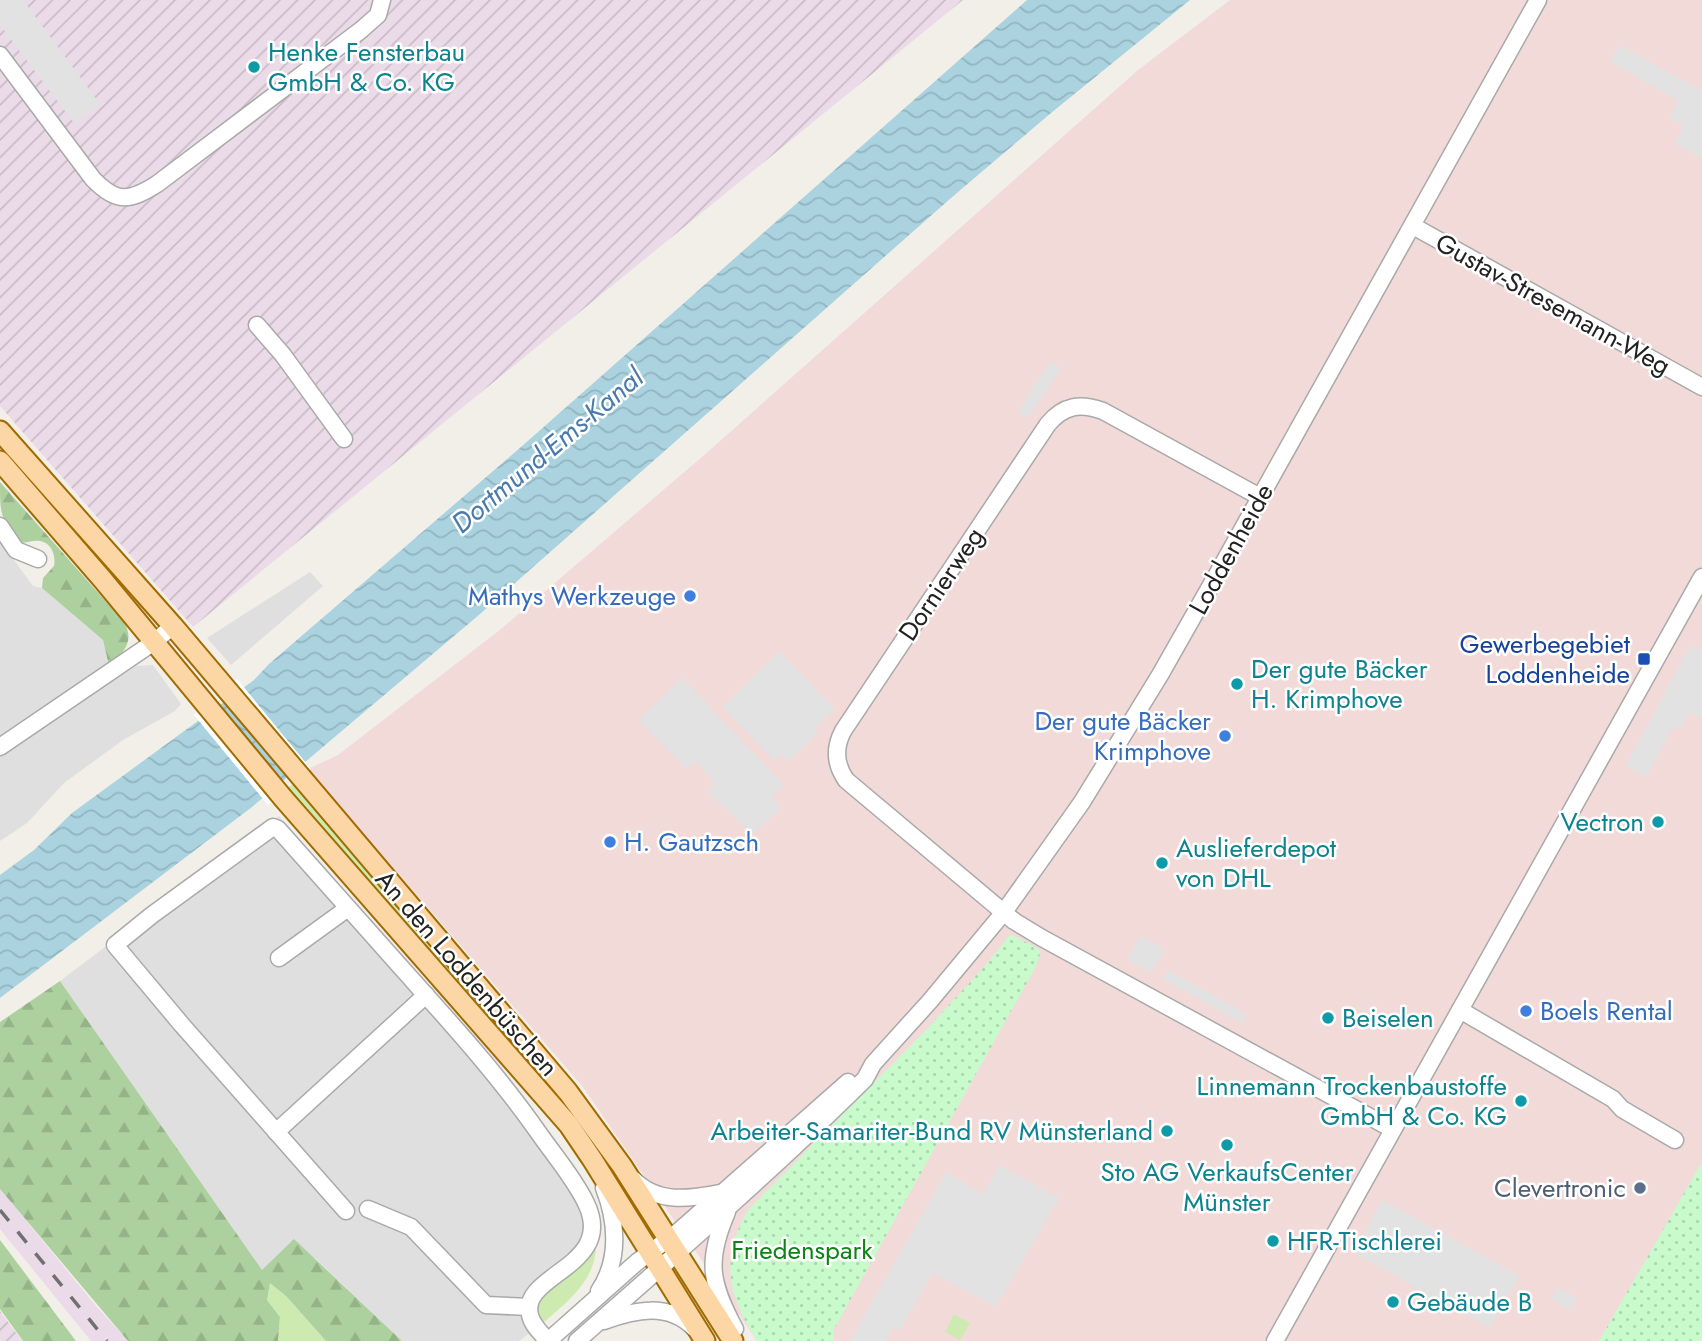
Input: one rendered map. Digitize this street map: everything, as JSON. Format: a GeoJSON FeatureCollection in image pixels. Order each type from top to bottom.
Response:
{"type":"FeatureCollection","features":[{"type":"Feature","properties":{"kind":"main road","name":"An den Loddenbüschen"},"geometry":{"type":"LineString","coordinates":[[0,431],[173,626],[568,1092],[622,1166],[733,1341]]}},
{"type":"Feature","properties":{"kind":"main road","name":"An den Loddenbüschen"},"geometry":{"type":"LineString","coordinates":[[0,461],[283,798],[557,1111],[595,1163],[703,1338]]}},
{"type":"Feature","properties":{"kind":"street"},"geometry":{"type":"LineString","coordinates":[[0,55],[93,179],[107,193],[125,198],[142,193],[157,184],[361,30],[378,15],[382,0]]}},
{"type":"Feature","properties":{"kind":"street","name":"Loddenheide"},"geometry":{"type":"LineString","coordinates":[[654,1261],[833,1111],[865,1079],[873,1064],[1004,912],[1082,802],[1160,675],[1538,0]]}},
{"type":"Feature","properties":{"kind":"street","name":"Gustav-Stresemann-Weg"},"geometry":{"type":"LineString","coordinates":[[1413,226],[1699,380]]}},
{"type":"Feature","properties":{"kind":"street"},"geometry":{"type":"LineString","coordinates":[[257,325],[283,355],[344,439]]}},
{"type":"Feature","properties":{"kind":"street","name":"Dornierweg"},"geometry":{"type":"LineString","coordinates":[[1004,912],[846,780],[836,755],[837,743],[843,731],[1057,413],[1079,405],[1102,411],[1260,498]]}},
{"type":"Feature","properties":{"kind":"street"},"geometry":{"type":"LineString","coordinates":[[0,526],[16,550],[38,559]]}},
{"type":"Feature","properties":{"kind":"street"},"geometry":{"type":"LineString","coordinates":[[1275,1341],[1460,1010],[1695,609],[1702,577]]}},
{"type":"Feature","properties":{"kind":"street"},"geometry":{"type":"LineString","coordinates":[[0,747],[154,642],[173,626]]}},
{"type":"Feature","properties":{"kind":"street","name":"An den Loddenbüschen"},"geometry":{"type":"LineString","coordinates":[[346,1211],[115,945],[273,827],[278,829],[501,1082],[578,1189],[589,1210],[589,1234],[584,1249],[574,1262],[536,1289],[529,1300],[529,1307]]}},
{"type":"Feature","properties":{"kind":"street","name":"An den Loddenbüschen"},"geometry":{"type":"LineString","coordinates":[[279,958],[348,908]]}},
{"type":"Feature","properties":{"kind":"street"},"geometry":{"type":"LineString","coordinates":[[1004,912],[1042,938],[1392,1129]]}},
{"type":"Feature","properties":{"kind":"street","name":"An den Loddenbüschen"},"geometry":{"type":"LineString","coordinates":[[276,1132],[426,995]]}},
{"type":"Feature","properties":{"kind":"street"},"geometry":{"type":"LineString","coordinates":[[1460,1010],[1613,1099],[1622,1109],[1675,1140]]}},
{"type":"Feature","properties":{"kind":"street"},"geometry":{"type":"LineString","coordinates":[[590,1304],[608,1276],[614,1252],[615,1231],[608,1198],[595,1163]]}},
{"type":"Feature","properties":{"kind":"street"},"geometry":{"type":"LineString","coordinates":[[622,1166],[647,1191],[679,1199],[726,1199],[714,1251],[713,1281],[741,1341]]}},
{"type":"Feature","properties":{"kind":"street"},"geometry":{"type":"LineString","coordinates":[[368,1209],[411,1227],[486,1304],[529,1307],[532,1322],[548,1341],[590,1304],[654,1261]]}},
{"type":"Feature","properties":{"kind":"street"},"geometry":{"type":"LineString","coordinates":[[577,1341],[597,1324],[654,1261]]}},
{"type":"Feature","properties":{"kind":"street"},"geometry":{"type":"LineString","coordinates":[[597,1324],[640,1311],[663,1311],[682,1317],[703,1338]]}},
{"type":"Feature","properties":{"kind":"shaded area"},"geometry":{"type":"Polygon","coordinates":[[[0,0],[963,0],[193,627],[0,406],[0,0]]]}},
{"type":"Feature","properties":{"kind":"shaded area"},"geometry":{"type":"Polygon","coordinates":[[[0,0],[23,0],[100,104],[74,123],[0,25],[0,0]]]}},
{"type":"Feature","properties":{"kind":"shaded area"},"geometry":{"type":"Polygon","coordinates":[[[1230,0],[1702,0],[1702,1341],[757,1341],[583,1087],[308,769],[338,755],[501,629],[710,450],[1138,70],[1230,0]]]}},
{"type":"Feature","properties":{"kind":"shaded area"},"geometry":{"type":"Polygon","coordinates":[[[1619,45],[1702,91],[1702,158],[1674,143],[1683,126],[1669,117],[1678,101],[1610,61],[1619,45]]]}},
{"type":"Feature","properties":{"kind":"shaded area"},"geometry":{"type":"Polygon","coordinates":[[[1049,362],[1062,369],[1027,418],[1018,412],[1049,362]]]}},
{"type":"Feature","properties":{"kind":"shaded area"},"geometry":{"type":"Polygon","coordinates":[[[0,541],[33,586],[42,588],[103,640],[109,666],[118,678],[137,666],[153,665],[181,704],[175,711],[123,740],[64,783],[27,823],[0,841],[0,541]]]}},
{"type":"Feature","properties":{"kind":"shaded area"},"geometry":{"type":"Polygon","coordinates":[[[310,572],[323,586],[231,665],[207,638],[310,572]]]}},
{"type":"Feature","properties":{"kind":"shaded area"},"geometry":{"type":"Polygon","coordinates":[[[1690,645],[1699,650],[1702,646],[1702,719],[1689,712],[1680,730],[1673,727],[1646,777],[1626,765],[1690,645]]]}},
{"type":"Feature","properties":{"kind":"shaded area"},"geometry":{"type":"Polygon","coordinates":[[[779,651],[835,709],[815,729],[818,733],[789,761],[782,755],[775,761],[722,707],[779,651]]]}},
{"type":"Feature","properties":{"kind":"shaded area"},"geometry":{"type":"Polygon","coordinates":[[[682,678],[784,785],[772,797],[781,808],[752,834],[707,791],[715,783],[696,762],[687,769],[638,720],[682,678]]]}},
{"type":"Feature","properties":{"kind":"shaded area"},"geometry":{"type":"Polygon","coordinates":[[[279,816],[497,1061],[546,1132],[595,1213],[541,1320],[544,1322],[519,1341],[402,1341],[315,1258],[262,1271],[60,981],[279,816]]]}},
{"type":"Feature","properties":{"kind":"shaded area"},"geometry":{"type":"Polygon","coordinates":[[[1140,936],[1165,949],[1152,973],[1127,960],[1140,936]]]}},
{"type":"Feature","properties":{"kind":"shaded area"},"geometry":{"type":"Polygon","coordinates":[[[1168,970],[1247,1014],[1242,1023],[1163,979],[1168,970]]]}},
{"type":"Feature","properties":{"kind":"shaded area"},"geometry":{"type":"Polygon","coordinates":[[[999,1165],[1059,1198],[996,1307],[933,1273],[900,1330],[893,1327],[886,1341],[850,1341],[946,1172],[983,1194],[999,1165]]]}},
{"type":"Feature","properties":{"kind":"shaded area"},"geometry":{"type":"Polygon","coordinates":[[[0,1189],[128,1341],[91,1341],[0,1229],[0,1189]]]}},
{"type":"Feature","properties":{"kind":"shaded area"},"geometry":{"type":"Polygon","coordinates":[[[1382,1200],[1520,1276],[1490,1328],[1354,1253],[1382,1200]]]}},
{"type":"Feature","properties":{"kind":"shaded area"},"geometry":{"type":"Polygon","coordinates":[[[1558,1287],[1577,1298],[1570,1310],[1551,1298],[1558,1287]]]}},
{"type":"Feature","properties":{"kind":"shaded area"},"geometry":{"type":"Polygon","coordinates":[[[0,1311],[22,1341],[0,1341],[0,1311]]]}},
{"type":"Feature","properties":{"kind":"green space"},"geometry":{"type":"Polygon","coordinates":[[[0,482],[124,622],[128,641],[109,666],[103,640],[42,588],[43,578],[54,566],[52,551],[44,542],[21,543],[14,535],[3,516],[0,482]]]}},
{"type":"Feature","properties":{"kind":"green space"},"geometry":{"type":"Polygon","coordinates":[[[295,782],[591,1134],[652,1230],[566,1105],[511,1047],[285,790],[295,782]]]}},
{"type":"Feature","properties":{"kind":"green space","name":"Friedenspark"},"geometry":{"type":"Polygon","coordinates":[[[1009,936],[1039,949],[1035,968],[833,1331],[834,1341],[757,1341],[739,1308],[731,1277],[733,1245],[748,1210],[925,1031],[1009,936]]]}},
{"type":"Feature","properties":{"kind":"green space"},"geometry":{"type":"Polygon","coordinates":[[[60,981],[262,1270],[294,1239],[402,1341],[326,1341],[286,1296],[270,1283],[267,1300],[280,1317],[278,1341],[128,1341],[0,1189],[0,1022],[60,981]]]}},
{"type":"Feature","properties":{"kind":"green space"},"geometry":{"type":"Polygon","coordinates":[[[1702,1162],[1702,1341],[1599,1341],[1702,1162]]]}},
{"type":"Feature","properties":{"kind":"green space"},"geometry":{"type":"Polygon","coordinates":[[[595,1234],[596,1249],[589,1274],[574,1295],[544,1322],[538,1315],[538,1297],[595,1234]]]}},
{"type":"Feature","properties":{"kind":"green space"},"geometry":{"type":"Polygon","coordinates":[[[0,1240],[76,1341],[23,1341],[0,1309],[0,1240]]]}},
{"type":"Feature","properties":{"kind":"green space"},"geometry":{"type":"Polygon","coordinates":[[[270,1282],[326,1341],[278,1341],[280,1317],[267,1300],[270,1282]]]}},
{"type":"Feature","properties":{"kind":"green space"},"geometry":{"type":"Polygon","coordinates":[[[954,1314],[970,1323],[960,1340],[945,1332],[954,1314]]]}},
{"type":"Feature","properties":{"kind":"water","name":"Dortmund-Ems-Kanal"},"geometry":{"type":"Polygon","coordinates":[[[1027,0],[1190,0],[951,198],[480,614],[252,807],[0,998],[0,875],[34,850],[72,813],[254,680],[269,664],[521,447],[1027,0]]]}},
{"type":"Feature","properties":{"kind":"pier"},"geometry":{"type":"Polygon","coordinates":[[[237,679],[311,769],[294,784],[219,694],[237,679]]]}},
{"type":"Feature","properties":{"kind":"pier"},"geometry":{"type":"Polygon","coordinates":[[[212,699],[287,789],[268,805],[194,715],[212,699]]]}},
{"type":"Feature","properties":{"kind":"railway"},"geometry":{"type":"LineString","coordinates":[[0,1210],[107,1341]]}},
{"type":"Feature","properties":{"kind":"place","name":"Henke Fensterbau GmbH & Co. KG"},"geometry":{"type":"Point","coordinates":[254,67]}},
{"type":"Feature","properties":{"kind":"place","name":"Mathys Werkzeuge"},"geometry":{"type":"Point","coordinates":[690,596]}},
{"type":"Feature","properties":{"kind":"place","name":"Gewerbegebiet Loddenheide"},"geometry":{"type":"Point","coordinates":[1644,659]}},
{"type":"Feature","properties":{"kind":"place","name":"Der gute Bäcker H. Krimphove"},"geometry":{"type":"Point","coordinates":[1237,684]}},
{"type":"Feature","properties":{"kind":"place","name":"Der gute Bäcker Krimphove"},"geometry":{"type":"Point","coordinates":[1225,736]}},
{"type":"Feature","properties":{"kind":"place","name":"Vectron"},"geometry":{"type":"Point","coordinates":[1658,822]}},
{"type":"Feature","properties":{"kind":"place","name":"H. Gautzsch"},"geometry":{"type":"Point","coordinates":[610,842]}},
{"type":"Feature","properties":{"kind":"place","name":"Auslieferdepot von DHL"},"geometry":{"type":"Point","coordinates":[1162,863]}},
{"type":"Feature","properties":{"kind":"place","name":"Boels Rental"},"geometry":{"type":"Point","coordinates":[1526,1011]}},
{"type":"Feature","properties":{"kind":"place","name":"Beiselen"},"geometry":{"type":"Point","coordinates":[1328,1018]}},
{"type":"Feature","properties":{"kind":"place","name":"Linnemann Trockenbaustoffe GmbH & Co. KG"},"geometry":{"type":"Point","coordinates":[1521,1101]}},
{"type":"Feature","properties":{"kind":"place","name":"Arbeiter-Samariter-Bund RV Münsterland"},"geometry":{"type":"Point","coordinates":[1167,1131]}},
{"type":"Feature","properties":{"kind":"place","name":"Sto AG VerkaufsCenter Münster"},"geometry":{"type":"Point","coordinates":[1227,1145]}},
{"type":"Feature","properties":{"kind":"place","name":"Clevertronic"},"geometry":{"type":"Point","coordinates":[1640,1188]}},
{"type":"Feature","properties":{"kind":"place","name":"HFR-Tischlerei"},"geometry":{"type":"Point","coordinates":[1273,1241]}},
{"type":"Feature","properties":{"kind":"place","name":"Gebäude B"},"geometry":{"type":"Point","coordinates":[1393,1302]}}]}
